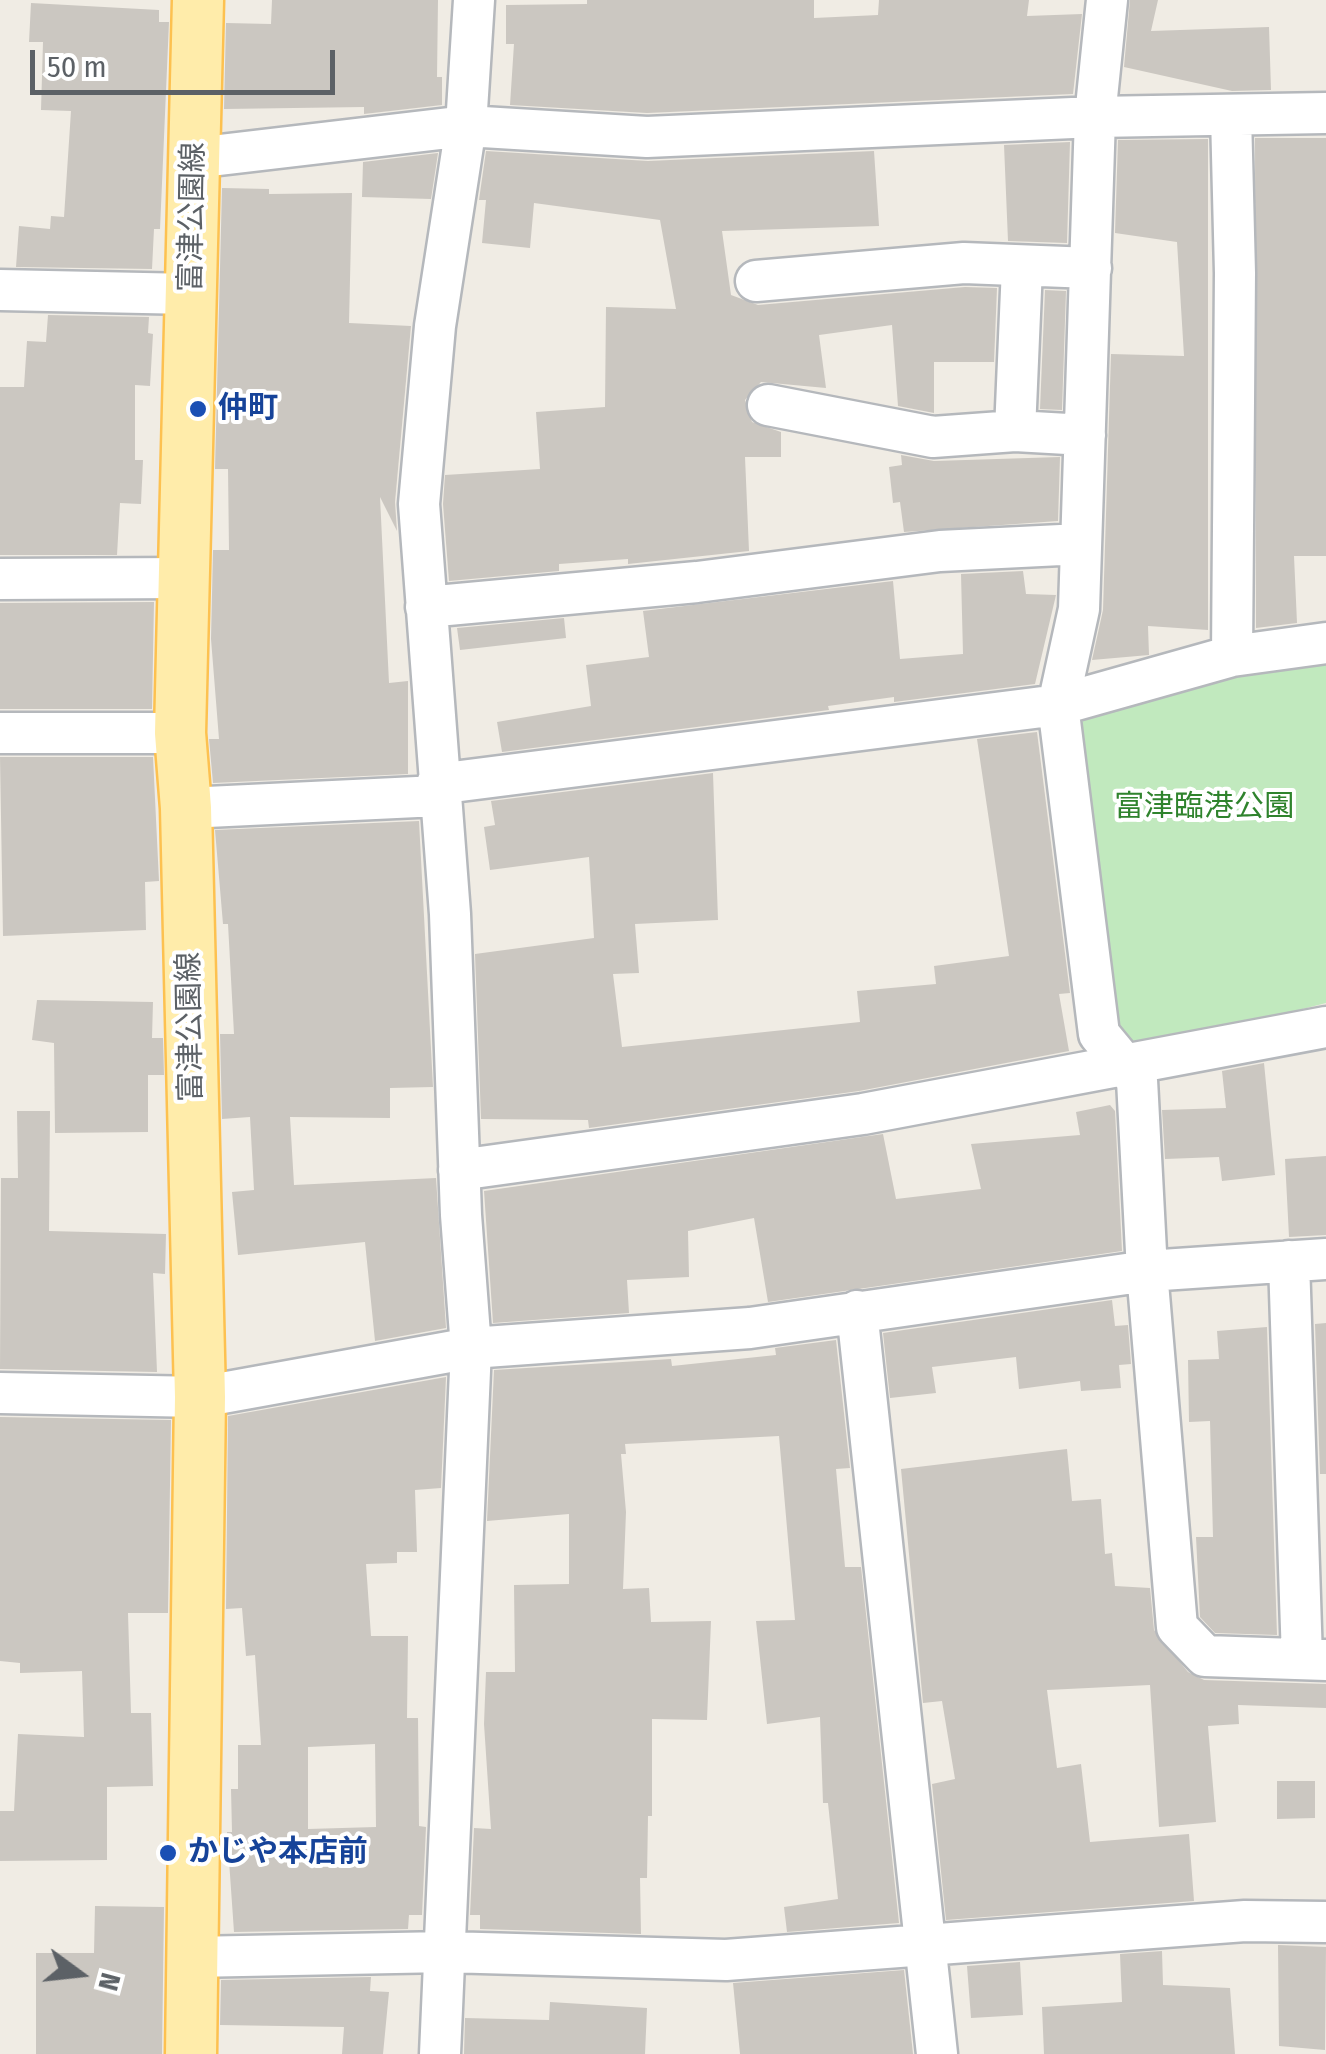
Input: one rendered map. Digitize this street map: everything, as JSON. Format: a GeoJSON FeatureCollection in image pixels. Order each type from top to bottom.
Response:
{"type":"FeatureCollection","features":[{"type":"Feature","properties":{"kind":"main road","name":"富津公園線"},"geometry":{"type":"LineString","coordinates":[[192,2054],[200,1397],[186,808],[180,733],[198,0]]}},
{"type":"Feature","properties":{"kind":"street"},"geometry":{"type":"LineString","coordinates":[[440,2054],[471,1348],[459,1170],[450,914],[420,504],[436,326],[466,126],[474,0]]}},
{"type":"Feature","properties":{"kind":"street"},"geometry":{"type":"LineString","coordinates":[[0,1393],[200,1397],[471,1348],[750,1328],[1147,1271],[1307,1260],[1314,1660],[1204,1656],[1177,1626],[1147,1271],[1137,1080],[1099,1034],[1058,704],[1079,609],[1096,116],[1107,0]]}},
{"type":"Feature","properties":{"kind":"street"},"geometry":{"type":"LineString","coordinates":[[194,158],[466,126],[647,137],[1096,116],[1326,113]]}},
{"type":"Feature","properties":{"kind":"street"},"geometry":{"type":"LineString","coordinates":[[1231,115],[1235,273],[1232,656]]}},
{"type":"Feature","properties":{"kind":"street"},"geometry":{"type":"LineString","coordinates":[[756,281],[964,263],[1091,268]]}},
{"type":"Feature","properties":{"kind":"street"},"geometry":{"type":"LineString","coordinates":[[1016,431],[1022,266]]}},
{"type":"Feature","properties":{"kind":"street"},"geometry":{"type":"LineString","coordinates":[[0,290],[190,294]]}},
{"type":"Feature","properties":{"kind":"street"},"geometry":{"type":"LineString","coordinates":[[768,405],[932,437],[1016,431],[1084,435]]}},
{"type":"Feature","properties":{"kind":"street"},"geometry":{"type":"LineString","coordinates":[[426,607],[697,582],[940,551],[1080,544]]}},
{"type":"Feature","properties":{"kind":"street"},"geometry":{"type":"LineString","coordinates":[[0,579],[183,578]]}},
{"type":"Feature","properties":{"kind":"street"},"geometry":{"type":"LineString","coordinates":[[186,808],[438,790],[1058,704],[1232,656],[1326,643]]}},
{"type":"Feature","properties":{"kind":"street"},"geometry":{"type":"LineString","coordinates":[[0,733],[180,733]]}},
{"type":"Feature","properties":{"kind":"street"},"geometry":{"type":"LineString","coordinates":[[459,1170],[863,1114],[1326,1027]]}},
{"type":"Feature","properties":{"kind":"street"},"geometry":{"type":"LineString","coordinates":[[857,1311],[937,2054]]}},
{"type":"Feature","properties":{"kind":"street"},"geometry":{"type":"LineString","coordinates":[[191,1958],[446,1952],[726,1960],[1244,1921],[1326,1922]]}},
{"type":"Feature","properties":{"kind":"green space","name":"富津臨港公園"},"geometry":{"type":"Polygon","coordinates":[[[1326,652],[1326,1003],[1139,1051],[1109,1031],[1069,721],[1081,709],[1326,652]]]}},
{"type":"Feature","properties":{"kind":"building"},"geometry":{"type":"Polygon","coordinates":[[[272,0],[438,0],[437,77],[442,77],[442,105],[364,114],[364,107],[224,109],[226,23],[271,24],[272,0]]]}},
{"type":"Feature","properties":{"kind":"building"},"geometry":{"type":"Polygon","coordinates":[[[587,0],[814,0],[814,18],[878,15],[879,0],[1029,0],[1027,16],[1082,14],[1073,94],[647,113],[510,105],[514,44],[506,44],[506,5],[587,4],[587,0]]]}},
{"type":"Feature","properties":{"kind":"building"},"geometry":{"type":"Polygon","coordinates":[[[1130,0],[1158,0],[1151,31],[1269,27],[1271,90],[1232,91],[1124,67],[1130,0]]]}},
{"type":"Feature","properties":{"kind":"building"},"geometry":{"type":"Polygon","coordinates":[[[31,3],[159,10],[159,22],[169,22],[160,229],[154,229],[152,269],[16,267],[19,226],[50,229],[51,216],[64,217],[71,111],[41,110],[43,42],[29,42],[31,3]]]}},
{"type":"Feature","properties":{"kind":"building"},"geometry":{"type":"Polygon","coordinates":[[[1255,138],[1326,138],[1326,556],[1294,556],[1297,623],[1256,628],[1255,138]]]}},
{"type":"Feature","properties":{"kind":"building"},"geometry":{"type":"Polygon","coordinates":[[[1208,139],[1208,630],[1148,626],[1149,655],[1092,660],[1103,610],[1111,354],[1184,356],[1177,242],[1115,233],[1118,140],[1208,139]]]}},
{"type":"Feature","properties":{"kind":"building"},"geometry":{"type":"Polygon","coordinates":[[[1070,142],[1067,243],[1008,241],[1004,145],[1070,142]]]}},
{"type":"Feature","properties":{"kind":"building"},"geometry":{"type":"Polygon","coordinates":[[[486,151],[648,161],[874,151],[879,226],[722,231],[731,295],[758,305],[965,287],[997,288],[994,362],[934,362],[934,413],[898,406],[892,325],[819,335],[826,388],[761,382],[745,400],[752,422],[781,432],[781,457],[745,457],[749,551],[628,564],[628,559],[559,564],[559,571],[449,581],[443,504],[445,475],[540,469],[536,412],[605,407],[606,307],[676,309],[660,220],[534,203],[530,248],[482,243],[486,200],[479,200],[486,151]]]}},
{"type":"Feature","properties":{"kind":"building"},"geometry":{"type":"Polygon","coordinates":[[[438,153],[431,199],[362,197],[363,162],[438,153]]]}},
{"type":"Feature","properties":{"kind":"building"},"geometry":{"type":"Polygon","coordinates":[[[222,188],[269,189],[269,194],[352,193],[349,323],[411,326],[395,502],[397,531],[380,497],[389,683],[408,681],[408,774],[213,783],[209,739],[219,739],[211,639],[213,550],[229,550],[228,469],[215,469],[222,188]]]}},
{"type":"Feature","properties":{"kind":"building"},"geometry":{"type":"Polygon","coordinates":[[[1045,290],[1066,291],[1062,410],[1040,409],[1045,290]]]}},
{"type":"Feature","properties":{"kind":"building"},"geometry":{"type":"Polygon","coordinates":[[[48,315],[149,317],[148,333],[153,334],[150,386],[135,385],[135,460],[143,460],[141,504],[120,503],[117,555],[0,555],[0,387],[24,387],[27,341],[46,342],[48,315]]]}},
{"type":"Feature","properties":{"kind":"building"},"geometry":{"type":"Polygon","coordinates":[[[901,455],[934,461],[1060,457],[1058,521],[904,532],[900,502],[893,503],[889,467],[902,465],[901,455]]]}},
{"type":"Feature","properties":{"kind":"building"},"geometry":{"type":"Polygon","coordinates":[[[1023,571],[1026,594],[1056,595],[1035,684],[894,702],[894,697],[828,706],[829,710],[502,752],[497,722],[591,706],[586,665],[649,657],[643,611],[893,581],[900,659],[963,654],[961,574],[1023,571]]]}},
{"type":"Feature","properties":{"kind":"building"},"geometry":{"type":"Polygon","coordinates":[[[154,602],[152,709],[0,709],[0,603],[154,602]]]}},
{"type":"Feature","properties":{"kind":"building"},"geometry":{"type":"Polygon","coordinates":[[[564,618],[566,638],[460,650],[457,628],[564,618]]]}},
{"type":"Feature","properties":{"kind":"building"},"geometry":{"type":"Polygon","coordinates":[[[1037,732],[1070,993],[1059,994],[1069,1051],[859,1091],[589,1128],[588,1120],[481,1119],[475,954],[594,938],[589,857],[490,870],[484,827],[495,825],[491,801],[713,773],[718,920],[635,924],[639,973],[613,974],[622,1047],[860,1022],[857,991],[936,984],[934,966],[1009,956],[977,739],[1037,732]]]}},
{"type":"Feature","properties":{"kind":"building"},"geometry":{"type":"Polygon","coordinates":[[[0,757],[153,757],[159,881],[145,882],[146,930],[3,936],[0,757]]]}},
{"type":"Feature","properties":{"kind":"building"},"geometry":{"type":"Polygon","coordinates":[[[419,821],[433,1087],[390,1088],[390,1118],[290,1117],[294,1185],[436,1178],[446,1328],[375,1341],[365,1242],[238,1255],[232,1192],[254,1190],[250,1117],[222,1119],[220,1034],[234,1034],[228,924],[223,924],[215,830],[419,821]]]}},
{"type":"Feature","properties":{"kind":"building"},"geometry":{"type":"Polygon","coordinates":[[[37,1000],[153,1002],[152,1038],[163,1038],[164,1075],[148,1075],[148,1132],[55,1133],[54,1043],[32,1040],[37,1000]]]}},
{"type":"Feature","properties":{"kind":"building"},"geometry":{"type":"Polygon","coordinates":[[[1264,1063],[1275,1175],[1222,1181],[1219,1157],[1165,1159],[1162,1110],[1226,1108],[1222,1071],[1264,1063]]]}},
{"type":"Feature","properties":{"kind":"building"},"geometry":{"type":"Polygon","coordinates":[[[1110,1105],[1115,1111],[1122,1251],[768,1302],[754,1218],[688,1231],[689,1277],[627,1280],[629,1313],[493,1323],[484,1191],[883,1134],[896,1199],[981,1189],[971,1144],[1080,1135],[1076,1112],[1110,1105]]]}},
{"type":"Feature","properties":{"kind":"building"},"geometry":{"type":"Polygon","coordinates":[[[17,1111],[50,1111],[49,1231],[166,1234],[165,1274],[153,1273],[157,1372],[0,1369],[1,1178],[18,1178],[17,1111]]]}},
{"type":"Feature","properties":{"kind":"building"},"geometry":{"type":"Polygon","coordinates":[[[1326,1156],[1326,1235],[1289,1237],[1285,1159],[1326,1156]]]}},
{"type":"Feature","properties":{"kind":"building"},"geometry":{"type":"Polygon","coordinates":[[[1112,1300],[1115,1326],[1128,1325],[1131,1364],[1119,1365],[1121,1388],[1081,1391],[1080,1381],[1019,1389],[1016,1357],[932,1367],[936,1393],[890,1398],[883,1333],[1112,1300]]]}},
{"type":"Feature","properties":{"kind":"building"},"geometry":{"type":"Polygon","coordinates":[[[1326,1323],[1326,1474],[1320,1474],[1315,1324],[1326,1323]]]}},
{"type":"Feature","properties":{"kind":"building"},"geometry":{"type":"Polygon","coordinates":[[[1267,1327],[1277,1635],[1215,1633],[1200,1617],[1196,1537],[1213,1537],[1210,1421],[1189,1422],[1188,1360],[1219,1359],[1217,1331],[1267,1327]]]}},
{"type":"Feature","properties":{"kind":"building"},"geometry":{"type":"Polygon","coordinates":[[[836,1340],[850,1468],[836,1469],[845,1567],[861,1567],[899,1923],[787,1932],[784,1907],[838,1899],[828,1803],[823,1803],[820,1717],[767,1724],[756,1621],[795,1620],[779,1436],[625,1444],[626,1454],[621,1454],[626,1512],[623,1589],[649,1588],[651,1622],[711,1621],[707,1720],[652,1719],[652,1816],[648,1816],[647,1878],[640,1878],[641,1934],[480,1929],[480,1915],[470,1915],[474,1828],[491,1829],[484,1724],[486,1672],[515,1672],[514,1585],[569,1584],[569,1514],[487,1521],[494,1370],[671,1359],[672,1366],[776,1355],[775,1348],[836,1340]]]}},
{"type":"Feature","properties":{"kind":"building"},"geometry":{"type":"Polygon","coordinates":[[[446,1377],[441,1488],[415,1490],[417,1552],[397,1552],[397,1563],[366,1564],[371,1636],[408,1636],[407,1718],[418,1718],[419,1826],[426,1827],[422,1915],[409,1915],[408,1929],[234,1932],[227,1832],[232,1832],[231,1789],[238,1789],[238,1745],[261,1745],[255,1655],[246,1656],[242,1608],[226,1609],[228,1416],[446,1377]],[[375,1744],[308,1747],[308,1829],[376,1827],[375,1744]]]}},
{"type":"Feature","properties":{"kind":"building"},"geometry":{"type":"Polygon","coordinates":[[[0,1417],[171,1420],[168,1613],[128,1613],[131,1713],[151,1713],[153,1786],[107,1787],[107,1860],[0,1861],[0,1811],[14,1811],[18,1734],[84,1737],[82,1671],[20,1673],[20,1663],[0,1661],[0,1417]]]}},
{"type":"Feature","properties":{"kind":"building"},"geometry":{"type":"Polygon","coordinates":[[[1067,1449],[1072,1501],[1101,1499],[1105,1554],[1112,1553],[1115,1586],[1150,1588],[1154,1630],[1188,1672],[1204,1680],[1326,1684],[1326,1708],[1238,1705],[1239,1724],[1208,1726],[1216,1822],[1159,1827],[1150,1685],[1047,1690],[1057,1768],[1081,1764],[1090,1842],[1189,1834],[1194,1901],[946,1920],[932,1784],[955,1779],[942,1701],[923,1703],[901,1469],[1067,1449]]]}},
{"type":"Feature","properties":{"kind":"building"},"geometry":{"type":"Polygon","coordinates":[[[1277,1781],[1315,1781],[1315,1818],[1277,1819],[1277,1781]]]}},
{"type":"Feature","properties":{"kind":"building"},"geometry":{"type":"Polygon","coordinates":[[[95,1906],[164,1907],[162,2054],[36,2054],[36,1953],[94,1953],[95,1906]]]}},
{"type":"Feature","properties":{"kind":"building"},"geometry":{"type":"Polygon","coordinates":[[[1278,1945],[1326,1947],[1325,2050],[1279,2046],[1278,1945]]]}},
{"type":"Feature","properties":{"kind":"building"},"geometry":{"type":"Polygon","coordinates":[[[1162,1951],[1163,1985],[1230,1988],[1235,2054],[1044,2054],[1042,2007],[1122,2002],[1120,1954],[1162,1951]]]}},
{"type":"Feature","properties":{"kind":"building"},"geometry":{"type":"Polygon","coordinates":[[[1020,1962],[1023,2015],[971,2018],[967,1966],[1020,1962]]]}},
{"type":"Feature","properties":{"kind":"building"},"geometry":{"type":"Polygon","coordinates":[[[904,1970],[913,2054],[740,2054],[733,1983],[904,1970]]]}},
{"type":"Feature","properties":{"kind":"building"},"geometry":{"type":"Polygon","coordinates":[[[371,1977],[370,1991],[389,1992],[383,2054],[342,2054],[344,2027],[220,2025],[221,1980],[371,1977]]]}},
{"type":"Feature","properties":{"kind":"building"},"geometry":{"type":"Polygon","coordinates":[[[550,2002],[647,2008],[645,2054],[464,2054],[465,2018],[549,2020],[550,2002]]]}},
{"type":"Feature","properties":{"kind":"place","name":"仲町"},"geometry":{"type":"Point","coordinates":[198,409]}},
{"type":"Feature","properties":{"kind":"place","name":"かじや本店前"},"geometry":{"type":"Point","coordinates":[168,1853]}}]}
